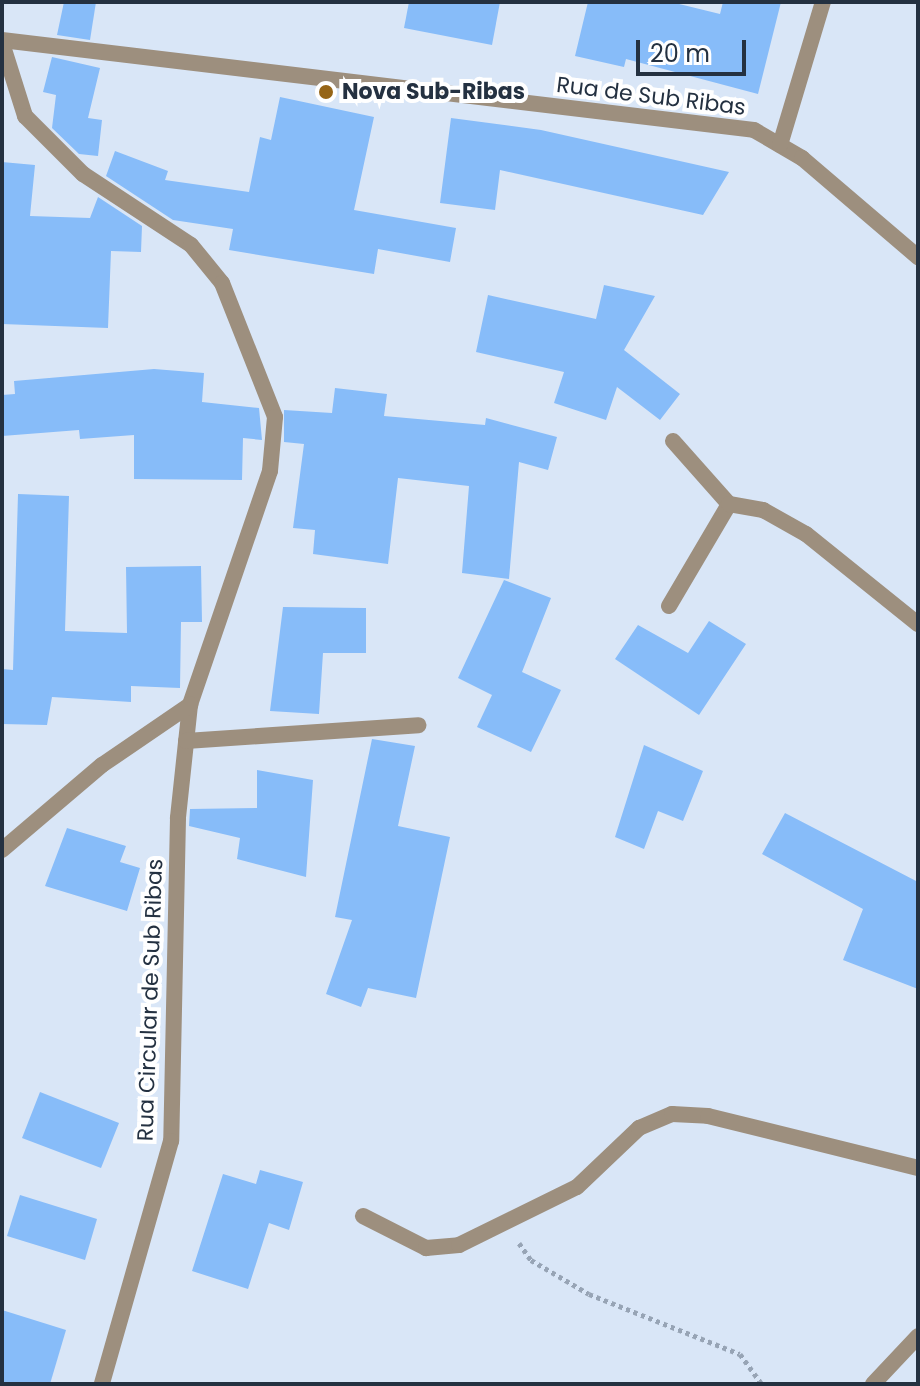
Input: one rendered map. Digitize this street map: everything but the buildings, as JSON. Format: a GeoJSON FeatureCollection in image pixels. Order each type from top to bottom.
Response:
{"type":"FeatureCollection","features":[{"type":"Feature","properties":{"kind":"street"},"geometry":{"type":"LineString","coordinates":[[780,145],[823,2]]}},
{"type":"Feature","properties":{"kind":"street","name":"Rua de Sub Ribas"},"geometry":{"type":"LineString","coordinates":[[2,41],[754,130],[780,145],[918,257]]}},
{"type":"Feature","properties":{"kind":"street","name":"Rua Circular de Sub Ribas"},"geometry":{"type":"LineString","coordinates":[[2,41],[25,116],[83,174],[191,245],[222,283],[275,417],[270,471],[190,705],[186,741],[171,1141],[102,1384]]}},
{"type":"Feature","properties":{"kind":"street"},"geometry":{"type":"LineString","coordinates":[[673,441],[729,504],[763,510],[806,534],[918,624]]}},
{"type":"Feature","properties":{"kind":"street"},"geometry":{"type":"LineString","coordinates":[[669,606],[729,504]]}},
{"type":"Feature","properties":{"kind":"street"},"geometry":{"type":"LineString","coordinates":[[2,850],[102,765],[190,705]]}},
{"type":"Feature","properties":{"kind":"street"},"geometry":{"type":"LineString","coordinates":[[186,741],[418,725]]}},
{"type":"Feature","properties":{"kind":"street"},"geometry":{"type":"LineString","coordinates":[[363,1216],[426,1248],[507,1226],[577,1187],[639,1128],[672,1114],[708,1116],[918,1168]]}},
{"type":"Feature","properties":{"kind":"street"},"geometry":{"type":"LineString","coordinates":[[873,1384],[918,1336]]}},
{"type":"Feature","properties":{"kind":"path"},"geometry":{"type":"LineString","coordinates":[[507,1226],[531,1260],[589,1294],[740,1354],[762,1384]]}},
{"type":"Feature","properties":{"kind":"place","name":"Nova Sub-Ribas"},"geometry":{"type":"Point","coordinates":[326,92]}}]}
